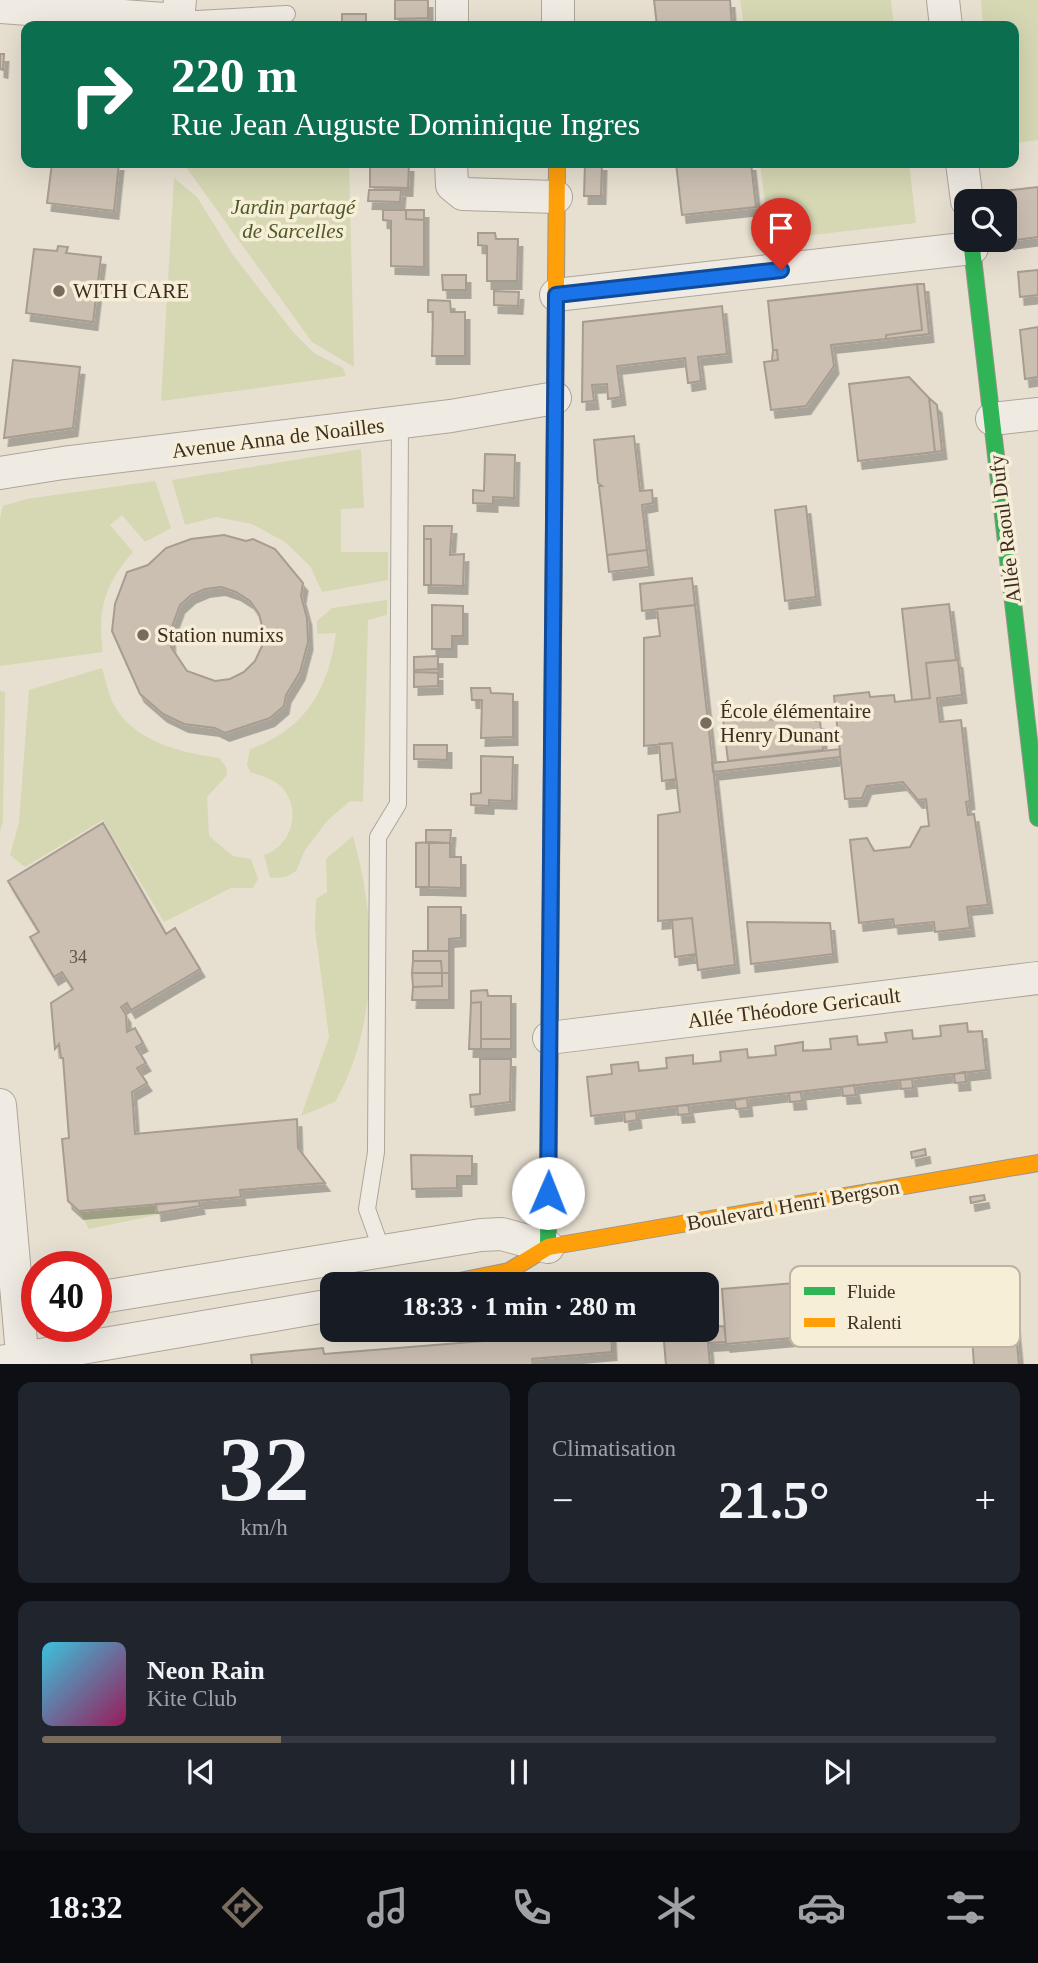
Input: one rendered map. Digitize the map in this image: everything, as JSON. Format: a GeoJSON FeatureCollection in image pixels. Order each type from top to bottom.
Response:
{"type":"FeatureCollection","features":[{"type":"Feature","properties":{"kind":"street"},"geometry":{"type":"LineString","coordinates":[[452,0],[452,21]]}},
{"type":"Feature","properties":{"kind":"street"},"geometry":{"type":"LineString","coordinates":[[558,0],[558,21]]}},
{"type":"Feature","properties":{"kind":"street"},"geometry":{"type":"LineString","coordinates":[[943,0],[945,21]]}},
{"type":"Feature","properties":{"kind":"street"},"geometry":{"type":"LineString","coordinates":[[0,8],[179,10]]}},
{"type":"Feature","properties":{"kind":"street"},"geometry":{"type":"LineString","coordinates":[[451,168],[452,185],[463,194],[556,197]]}},
{"type":"Feature","properties":{"kind":"street"},"geometry":{"type":"LineString","coordinates":[[548,1247],[557,168]]}},
{"type":"Feature","properties":{"kind":"street"},"geometry":{"type":"LineString","coordinates":[[963,168],[965,189]]}},
{"type":"Feature","properties":{"kind":"street"},"geometry":{"type":"LineString","coordinates":[[556,295],[954,246]]}},
{"type":"Feature","properties":{"kind":"street","name":"Allée Raoul Dufy"},"geometry":{"type":"LineString","coordinates":[[973,252],[1038,818]]}},
{"type":"Feature","properties":{"kind":"street","name":"Avenue Anna de Noailles"},"geometry":{"type":"LineString","coordinates":[[0,473],[400,422],[555,398]]}},
{"type":"Feature","properties":{"kind":"street"},"geometry":{"type":"LineString","coordinates":[[992,419],[1038,414]]}},
{"type":"Feature","properties":{"kind":"street","name":"Allée Théodore Gericault"},"geometry":{"type":"LineString","coordinates":[[549,1038],[1038,978]]}},
{"type":"Feature","properties":{"kind":"street"},"geometry":{"type":"LineString","coordinates":[[0,1105],[18,1312],[15,1362],[320,1307]]}},
{"type":"Feature","properties":{"kind":"street","name":"Boulevard Henri Bergson"},"geometry":{"type":"LineString","coordinates":[[504,1272],[548,1247],[1038,1163]]}},
{"type":"Feature","properties":{"kind":"street","name":"Boulevard Henri Bergson"},"geometry":{"type":"LineString","coordinates":[[112,1295],[502,1234],[548,1247]]}},
{"type":"Feature","properties":{"kind":"lane"},"geometry":{"type":"LineString","coordinates":[[179,10],[287,14]]}},
{"type":"Feature","properties":{"kind":"lane"},"geometry":{"type":"LineString","coordinates":[[382,1251],[367,1209],[376,1152],[378,837],[398,804],[400,422]]}},
{"type":"Feature","properties":{"kind":"green space"},"geometry":{"type":"Polygon","coordinates":[[[740,0],[891,0],[893,21],[743,21],[740,0]]]}},
{"type":"Feature","properties":{"kind":"green space"},"geometry":{"type":"Polygon","coordinates":[[[981,0],[1038,0],[1038,140],[1019,142],[1019,21],[983,21],[981,0]]]}},
{"type":"Feature","properties":{"kind":"green space","name":"Jardin partagé de Sarcelles"},"geometry":{"type":"Polygon","coordinates":[[[187,168],[349,168],[354,367],[312,342],[187,168]]]}},
{"type":"Feature","properties":{"kind":"green space"},"geometry":{"type":"Polygon","coordinates":[[[761,168],[910,168],[916,223],[770,240],[761,168]]]}},
{"type":"Feature","properties":{"kind":"green space"},"geometry":{"type":"Polygon","coordinates":[[[174,178],[197,197],[233,255],[293,332],[314,353],[343,368],[346,376],[161,401],[174,178]]]}},
{"type":"Feature","properties":{"kind":"green space"},"geometry":{"type":"Polygon","coordinates":[[[361,449],[364,508],[341,509],[341,552],[388,552],[388,580],[322,592],[310,566],[285,542],[252,524],[216,517],[185,525],[172,480],[361,449]]]}},
{"type":"Feature","properties":{"kind":"green space"},"geometry":{"type":"Polygon","coordinates":[[[155,481],[171,528],[145,542],[122,515],[110,525],[133,552],[116,575],[105,598],[101,623],[103,652],[0,666],[0,519],[3,506],[26,499],[155,481]]]}},
{"type":"Feature","properties":{"kind":"green space"},"geometry":{"type":"Polygon","coordinates":[[[387,600],[387,615],[368,620],[363,802],[350,801],[327,821],[305,850],[296,871],[286,877],[270,878],[264,855],[281,845],[286,837],[290,829],[292,810],[290,800],[282,787],[250,772],[247,765],[250,749],[269,741],[300,719],[320,689],[336,633],[317,634],[317,621],[332,608],[387,600]]]}},
{"type":"Feature","properties":{"kind":"green space"},"geometry":{"type":"Polygon","coordinates":[[[102,668],[112,701],[133,728],[175,749],[219,758],[226,767],[227,775],[207,797],[209,836],[233,856],[251,859],[258,879],[253,888],[231,888],[164,922],[103,820],[25,867],[10,855],[19,822],[29,690],[102,668]]]}},
{"type":"Feature","properties":{"kind":"green space"},"geometry":{"type":"Polygon","coordinates":[[[0,691],[5,692],[3,821],[0,832],[0,691]]]}},
{"type":"Feature","properties":{"kind":"green space"},"geometry":{"type":"Polygon","coordinates":[[[353,836],[367,902],[370,937],[367,1006],[350,1072],[335,1102],[301,1116],[329,1037],[315,929],[316,899],[327,892],[326,859],[353,836]]]}},
{"type":"Feature","properties":{"kind":"green space"},"geometry":{"type":"Polygon","coordinates":[[[156,1204],[158,1213],[200,1206],[89,1229],[79,1211],[156,1204]]]}},
{"type":"Feature","properties":{"kind":"building"},"geometry":{"type":"Polygon","coordinates":[[[395,0],[428,0],[428,18],[395,19],[395,0]]]}},
{"type":"Feature","properties":{"kind":"building"},"geometry":{"type":"Polygon","coordinates":[[[654,0],[730,0],[732,21],[656,21],[654,0]]]}},
{"type":"Feature","properties":{"kind":"building"},"geometry":{"type":"Polygon","coordinates":[[[342,14],[366,14],[366,21],[342,21],[342,14]]]}},
{"type":"Feature","properties":{"kind":"building"},"geometry":{"type":"Polygon","coordinates":[[[0,54],[4,54],[3,70],[0,69],[0,54]]]}},
{"type":"Feature","properties":{"kind":"building"},"geometry":{"type":"Polygon","coordinates":[[[51,168],[118,168],[114,211],[47,203],[51,168]]]}},
{"type":"Feature","properties":{"kind":"building"},"geometry":{"type":"Polygon","coordinates":[[[370,168],[409,168],[408,188],[370,187],[370,168]]]}},
{"type":"Feature","properties":{"kind":"building"},"geometry":{"type":"Polygon","coordinates":[[[585,168],[602,168],[601,196],[584,196],[585,168]]]}},
{"type":"Feature","properties":{"kind":"building"},"geometry":{"type":"Polygon","coordinates":[[[677,168],[752,168],[756,207],[682,215],[677,168]]]}},
{"type":"Feature","properties":{"kind":"building"},"geometry":{"type":"Polygon","coordinates":[[[1038,187],[1038,237],[1017,240],[1017,189],[1038,187]]]}},
{"type":"Feature","properties":{"kind":"building"},"geometry":{"type":"Polygon","coordinates":[[[369,190],[401,190],[400,202],[368,201],[369,190]]]}},
{"type":"Feature","properties":{"kind":"building"},"geometry":{"type":"Polygon","coordinates":[[[383,210],[406,210],[406,219],[424,220],[424,267],[391,266],[391,221],[383,220],[383,210]]]}},
{"type":"Feature","properties":{"kind":"building"},"geometry":{"type":"Polygon","coordinates":[[[406,210],[424,210],[424,220],[406,219],[406,210]]]}},
{"type":"Feature","properties":{"kind":"building"},"geometry":{"type":"Polygon","coordinates":[[[478,233],[495,233],[496,239],[518,239],[517,281],[487,281],[487,246],[478,245],[478,233]]]}},
{"type":"Feature","properties":{"kind":"building"},"geometry":{"type":"Polygon","coordinates":[[[58,246],[68,247],[66,253],[101,257],[93,322],[26,313],[34,249],[57,251],[58,246]]]}},
{"type":"Feature","properties":{"kind":"building"},"geometry":{"type":"Polygon","coordinates":[[[1038,270],[1038,295],[1020,297],[1018,272],[1038,270]]]}},
{"type":"Feature","properties":{"kind":"building"},"geometry":{"type":"Polygon","coordinates":[[[442,275],[466,275],[466,290],[443,290],[442,275]]]}},
{"type":"Feature","properties":{"kind":"building"},"geometry":{"type":"Polygon","coordinates":[[[917,284],[922,330],[886,335],[886,339],[831,345],[834,366],[806,406],[771,410],[764,362],[778,360],[777,350],[773,350],[768,301],[917,284]]]}},
{"type":"Feature","properties":{"kind":"building"},"geometry":{"type":"Polygon","coordinates":[[[917,284],[924,284],[929,334],[886,339],[886,335],[922,330],[917,284]]]}},
{"type":"Feature","properties":{"kind":"building"},"geometry":{"type":"Polygon","coordinates":[[[494,291],[519,292],[518,306],[494,305],[494,291]]]}},
{"type":"Feature","properties":{"kind":"building"},"geometry":{"type":"Polygon","coordinates":[[[428,300],[450,301],[451,312],[465,312],[465,356],[432,356],[433,312],[428,312],[428,300]]]}},
{"type":"Feature","properties":{"kind":"building"},"geometry":{"type":"Polygon","coordinates":[[[722,306],[727,354],[698,357],[701,381],[688,383],[685,358],[617,366],[621,397],[608,399],[607,384],[592,385],[594,401],[582,402],[583,322],[722,306]]]}},
{"type":"Feature","properties":{"kind":"building"},"geometry":{"type":"Polygon","coordinates":[[[1038,327],[1038,377],[1025,379],[1020,330],[1038,327]]]}},
{"type":"Feature","properties":{"kind":"building"},"geometry":{"type":"Polygon","coordinates":[[[773,350],[777,350],[778,360],[772,361],[773,350]]]}},
{"type":"Feature","properties":{"kind":"building"},"geometry":{"type":"Polygon","coordinates":[[[13,360],[80,367],[73,428],[4,438],[13,360]]]}},
{"type":"Feature","properties":{"kind":"building"},"geometry":{"type":"Polygon","coordinates":[[[909,377],[929,398],[935,452],[858,461],[849,384],[909,377]]]}},
{"type":"Feature","properties":{"kind":"building"},"geometry":{"type":"Polygon","coordinates":[[[929,398],[937,405],[942,451],[935,452],[929,398]]]}},
{"type":"Feature","properties":{"kind":"building"},"geometry":{"type":"Polygon","coordinates":[[[634,436],[640,491],[652,490],[653,503],[642,505],[647,550],[607,555],[599,486],[602,486],[598,483],[594,440],[634,436]]]}},
{"type":"Feature","properties":{"kind":"building"},"geometry":{"type":"Polygon","coordinates":[[[485,454],[515,455],[514,498],[493,497],[493,504],[473,503],[473,490],[484,491],[485,454]]]}},
{"type":"Feature","properties":{"kind":"building"},"geometry":{"type":"Polygon","coordinates":[[[806,506],[816,597],[785,601],[775,510],[806,506]]]}},
{"type":"Feature","properties":{"kind":"building"},"geometry":{"type":"Polygon","coordinates":[[[424,526],[452,526],[450,555],[464,554],[463,586],[431,585],[431,539],[424,539],[424,526]]]}},
{"type":"Feature","properties":{"kind":"building","name":"Station numixs"},"geometry":{"type":"Polygon","coordinates":[[[224,535],[246,541],[253,539],[275,549],[303,583],[301,596],[307,618],[308,642],[300,672],[286,695],[284,706],[270,718],[225,733],[215,728],[184,724],[163,714],[140,694],[112,631],[115,604],[127,572],[148,565],[166,548],[191,539],[224,535]],[[221,587],[205,589],[191,595],[180,605],[170,632],[171,647],[187,671],[215,681],[230,679],[244,672],[255,661],[262,646],[263,630],[259,614],[250,601],[221,587]]]}},
{"type":"Feature","properties":{"kind":"building"},"geometry":{"type":"Polygon","coordinates":[[[424,539],[431,539],[431,585],[424,585],[424,539]]]}},
{"type":"Feature","properties":{"kind":"building"},"geometry":{"type":"Polygon","coordinates":[[[647,550],[649,567],[609,572],[607,555],[647,550]]]}},
{"type":"Feature","properties":{"kind":"building"},"geometry":{"type":"Polygon","coordinates":[[[692,578],[695,605],[642,611],[640,584],[692,578]]]}},
{"type":"Feature","properties":{"kind":"building"},"geometry":{"type":"Polygon","coordinates":[[[949,604],[956,660],[926,663],[930,698],[912,700],[902,609],[949,604]]]}},
{"type":"Feature","properties":{"kind":"building"},"geometry":{"type":"Polygon","coordinates":[[[432,605],[463,606],[463,636],[452,636],[452,649],[432,649],[432,605]]]}},
{"type":"Feature","properties":{"kind":"building"},"geometry":{"type":"Polygon","coordinates":[[[695,605],[735,965],[698,970],[692,918],[658,921],[658,815],[680,812],[672,743],[644,746],[644,638],[660,636],[657,609],[695,605]]]}},
{"type":"Feature","properties":{"kind":"building"},"geometry":{"type":"Polygon","coordinates":[[[438,656],[438,669],[414,670],[414,657],[438,656]]]}},
{"type":"Feature","properties":{"kind":"building"},"geometry":{"type":"Polygon","coordinates":[[[958,660],[962,695],[937,698],[940,722],[961,720],[970,801],[966,802],[968,815],[974,814],[988,905],[967,907],[970,928],[935,932],[934,922],[894,926],[893,919],[859,923],[850,840],[867,838],[874,851],[910,847],[921,827],[929,826],[926,799],[918,800],[903,782],[867,786],[862,798],[845,799],[834,696],[869,692],[870,697],[894,695],[895,702],[930,698],[926,663],[958,660]]]}},
{"type":"Feature","properties":{"kind":"building"},"geometry":{"type":"Polygon","coordinates":[[[414,672],[438,673],[438,686],[414,687],[414,672]]]}},
{"type":"Feature","properties":{"kind":"building"},"geometry":{"type":"Polygon","coordinates":[[[471,688],[490,688],[491,693],[513,694],[513,737],[481,738],[482,700],[472,700],[471,688]]]}},
{"type":"Feature","properties":{"kind":"building"},"geometry":{"type":"Polygon","coordinates":[[[723,718],[820,721],[823,750],[728,761],[723,718]]]}},
{"type":"Feature","properties":{"kind":"building"},"geometry":{"type":"Polygon","coordinates":[[[672,743],[676,779],[662,781],[659,744],[672,743]]]}},
{"type":"Feature","properties":{"kind":"building"},"geometry":{"type":"Polygon","coordinates":[[[414,745],[447,745],[447,760],[414,759],[414,745]]]}},
{"type":"Feature","properties":{"kind":"building"},"geometry":{"type":"Polygon","coordinates":[[[840,749],[840,757],[713,772],[712,763],[840,749]]]}},
{"type":"Feature","properties":{"kind":"building"},"geometry":{"type":"Polygon","coordinates":[[[481,756],[513,757],[512,801],[489,800],[489,806],[471,805],[471,794],[481,793],[481,756]]]}},
{"type":"Feature","properties":{"kind":"building"},"geometry":{"type":"Polygon","coordinates":[[[103,823],[166,934],[175,928],[200,969],[131,1010],[127,1003],[121,1007],[126,1015],[127,1032],[135,1028],[143,1043],[136,1047],[146,1063],[137,1068],[147,1083],[132,1092],[135,1134],[297,1119],[298,1148],[325,1183],[240,1190],[241,1197],[79,1211],[68,1201],[62,1139],[69,1138],[63,1058],[59,1044],[55,1049],[51,1003],[73,989],[62,972],[54,977],[30,937],[39,932],[8,881],[103,823]]]}},
{"type":"Feature","properties":{"kind":"building"},"geometry":{"type":"Polygon","coordinates":[[[426,830],[451,830],[450,843],[426,843],[426,830]]]}},
{"type":"Feature","properties":{"kind":"building"},"geometry":{"type":"Polygon","coordinates":[[[429,842],[429,887],[416,887],[416,843],[429,842]]]}},
{"type":"Feature","properties":{"kind":"building"},"geometry":{"type":"Polygon","coordinates":[[[429,842],[450,843],[450,857],[461,857],[461,888],[429,887],[429,842]]]}},
{"type":"Feature","properties":{"kind":"building"},"geometry":{"type":"Polygon","coordinates":[[[428,907],[461,907],[461,938],[449,939],[449,951],[428,951],[428,907]]]}},
{"type":"Feature","properties":{"kind":"building"},"geometry":{"type":"Polygon","coordinates":[[[692,918],[696,954],[675,957],[672,920],[692,918]]]}},
{"type":"Feature","properties":{"kind":"building"},"geometry":{"type":"Polygon","coordinates":[[[747,922],[830,923],[833,954],[751,964],[747,922]]]}},
{"type":"Feature","properties":{"kind":"building"},"geometry":{"type":"Polygon","coordinates":[[[413,951],[449,951],[449,973],[442,973],[441,961],[413,961],[413,951]]]}},
{"type":"Feature","properties":{"kind":"building"},"geometry":{"type":"Polygon","coordinates":[[[413,961],[441,961],[442,973],[412,973],[413,961]]]}},
{"type":"Feature","properties":{"kind":"building"},"geometry":{"type":"Polygon","coordinates":[[[412,973],[442,973],[442,986],[413,987],[412,973]]]}},
{"type":"Feature","properties":{"kind":"building"},"geometry":{"type":"Polygon","coordinates":[[[442,973],[449,973],[449,1000],[412,1000],[413,987],[442,986],[442,973]]]}},
{"type":"Feature","properties":{"kind":"building"},"geometry":{"type":"Polygon","coordinates":[[[487,990],[488,996],[511,996],[511,1039],[481,1039],[481,1002],[471,1003],[471,991],[487,990]]]}},
{"type":"Feature","properties":{"kind":"building"},"geometry":{"type":"Polygon","coordinates":[[[481,1002],[481,1049],[469,1049],[471,1003],[481,1002]]]}},
{"type":"Feature","properties":{"kind":"building"},"geometry":{"type":"Polygon","coordinates":[[[967,1023],[968,1032],[982,1031],[986,1070],[591,1116],[587,1077],[612,1074],[611,1065],[638,1062],[639,1071],[667,1068],[666,1058],[693,1055],[693,1064],[721,1061],[720,1052],[747,1049],[748,1058],[776,1055],[775,1046],[803,1042],[803,1051],[831,1049],[830,1039],[857,1036],[858,1045],[887,1042],[885,1033],[912,1030],[913,1039],[941,1036],[940,1026],[967,1023]]]}},
{"type":"Feature","properties":{"kind":"building"},"geometry":{"type":"Polygon","coordinates":[[[481,1039],[511,1039],[511,1049],[481,1049],[481,1039]]]}},
{"type":"Feature","properties":{"kind":"building"},"geometry":{"type":"Polygon","coordinates":[[[480,1059],[511,1059],[510,1102],[471,1107],[470,1095],[480,1094],[480,1059]]]}},
{"type":"Feature","properties":{"kind":"building"},"geometry":{"type":"Polygon","coordinates":[[[965,1072],[966,1082],[955,1083],[954,1074],[965,1072]]]}},
{"type":"Feature","properties":{"kind":"building"},"geometry":{"type":"Polygon","coordinates":[[[912,1079],[913,1088],[901,1089],[900,1080],[912,1079]]]}},
{"type":"Feature","properties":{"kind":"building"},"geometry":{"type":"Polygon","coordinates":[[[854,1085],[856,1095],[843,1096],[842,1087],[854,1085]]]}},
{"type":"Feature","properties":{"kind":"building"},"geometry":{"type":"Polygon","coordinates":[[[801,1092],[802,1101],[790,1102],[789,1093],[801,1092]]]}},
{"type":"Feature","properties":{"kind":"building"},"geometry":{"type":"Polygon","coordinates":[[[747,1098],[748,1108],[736,1109],[734,1100],[747,1098]]]}},
{"type":"Feature","properties":{"kind":"building"},"geometry":{"type":"Polygon","coordinates":[[[688,1105],[690,1114],[678,1115],[677,1106],[688,1105]]]}},
{"type":"Feature","properties":{"kind":"building"},"geometry":{"type":"Polygon","coordinates":[[[636,1111],[637,1120],[625,1122],[624,1112],[636,1111]]]}},
{"type":"Feature","properties":{"kind":"building"},"geometry":{"type":"Polygon","coordinates":[[[925,1149],[926,1155],[912,1158],[911,1152],[925,1149]]]}},
{"type":"Feature","properties":{"kind":"building"},"geometry":{"type":"Polygon","coordinates":[[[411,1155],[472,1156],[472,1176],[457,1176],[457,1188],[412,1189],[411,1155]]]}},
{"type":"Feature","properties":{"kind":"building"},"geometry":{"type":"Polygon","coordinates":[[[984,1195],[985,1200],[971,1203],[970,1197],[984,1195]]]}},
{"type":"Feature","properties":{"kind":"building"},"geometry":{"type":"Polygon","coordinates":[[[199,1201],[200,1206],[157,1213],[156,1204],[199,1201]]]}},
{"type":"Feature","properties":{"kind":"building"},"geometry":{"type":"Polygon","coordinates":[[[790,1283],[790,1338],[726,1344],[722,1289],[790,1283]]]}},
{"type":"Feature","properties":{"kind":"building"},"geometry":{"type":"Polygon","coordinates":[[[719,1326],[724,1326],[726,1342],[708,1343],[710,1364],[666,1364],[664,1342],[719,1342],[719,1326]]]}},
{"type":"Feature","properties":{"kind":"building"},"geometry":{"type":"Polygon","coordinates":[[[469,1342],[612,1342],[612,1352],[532,1359],[533,1364],[252,1364],[251,1355],[323,1348],[324,1354],[469,1342]]]}},
{"type":"Feature","properties":{"kind":"building"},"geometry":{"type":"Polygon","coordinates":[[[973,1347],[1017,1347],[1019,1364],[974,1364],[973,1347]]]}},
{"type":"Feature","properties":{"kind":"traffic: fast"},"geometry":{"type":"LineString","coordinates":[[972,252],[1038,818]]}},
{"type":"Feature","properties":{"kind":"traffic: fast"},"geometry":{"type":"LineString","coordinates":[[548,1247],[554,528]]}},
{"type":"Feature","properties":{"kind":"traffic: slow"},"geometry":{"type":"LineString","coordinates":[[554,528],[557,168]]}},
{"type":"Feature","properties":{"kind":"traffic: slow"},"geometry":{"type":"LineString","coordinates":[[504,1272],[548,1247],[1038,1163]]}},
{"type":"Feature","properties":{"kind":"place","name":"WITH CARE"},"geometry":{"type":"Point","coordinates":[59,291]}},
{"type":"Feature","properties":{"kind":"place","name":"Station numixs"},"geometry":{"type":"Point","coordinates":[143,635]}},
{"type":"Feature","properties":{"kind":"place","name":"École élémentaire Henry Dunant"},"geometry":{"type":"Point","coordinates":[706,723]}},
{"type":"Feature","properties":{"kind":"route"},"geometry":{"type":"LineString","coordinates":[[548,1193],[556,295],[781,270]]}}]}
